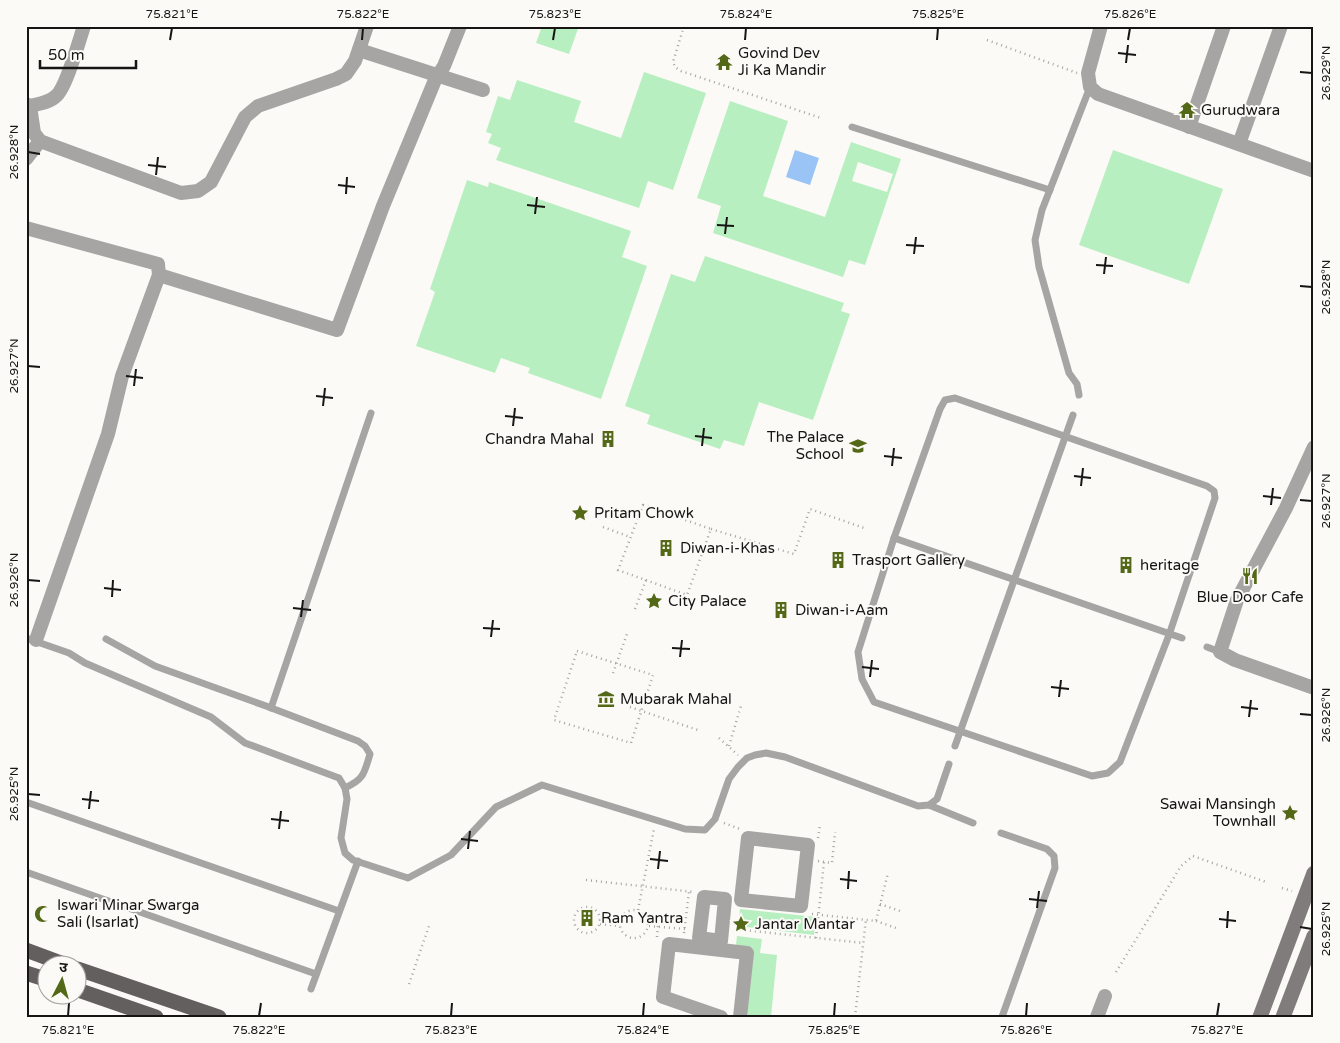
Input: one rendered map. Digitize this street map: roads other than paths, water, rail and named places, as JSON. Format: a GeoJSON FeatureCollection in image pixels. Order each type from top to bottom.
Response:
{"type":"FeatureCollection","features":[{"type":"Feature","properties":{"kind":"main road"},"geometry":{"type":"LineString","coordinates":[[1260,1017],[1314,873]]}},
{"type":"Feature","properties":{"kind":"main road"},"geometry":{"type":"LineString","coordinates":[[1283,1017],[1314,936]]}},
{"type":"Feature","properties":{"kind":"main road"},"geometry":{"type":"LineString","coordinates":[[26,950],[42,956]]}},
{"type":"Feature","properties":{"kind":"main road"},"geometry":{"type":"LineString","coordinates":[[88,971],[219,1017]]}},
{"type":"Feature","properties":{"kind":"main road"},"geometry":{"type":"LineString","coordinates":[[26,973],[38,977]]}},
{"type":"Feature","properties":{"kind":"main road"},"geometry":{"type":"LineString","coordinates":[[88,994],[131,1013],[156,1017]]}},
{"type":"Feature","properties":{"kind":"street"},"geometry":{"type":"LineString","coordinates":[[84,26],[64,84],[56,96],[46,102],[28,105],[34,133],[40,141],[181,193],[198,192],[211,182],[245,117],[258,106],[346,74],[355,61],[367,26]]}},
{"type":"Feature","properties":{"kind":"street"},"geometry":{"type":"LineString","coordinates":[[159,275],[338,330],[410,138],[444,66],[460,26]]}},
{"type":"Feature","properties":{"kind":"street"},"geometry":{"type":"LineString","coordinates":[[1101,26],[1088,73],[1089,82],[1098,94],[1314,171]]}},
{"type":"Feature","properties":{"kind":"street"},"geometry":{"type":"LineString","coordinates":[[1189,127],[1224,26]]}},
{"type":"Feature","properties":{"kind":"street"},"geometry":{"type":"LineString","coordinates":[[1239,144],[1281,26]]}},
{"type":"Feature","properties":{"kind":"street"},"geometry":{"type":"LineString","coordinates":[[359,50],[483,90]]}},
{"type":"Feature","properties":{"kind":"street"},"geometry":{"type":"LineString","coordinates":[[26,159],[40,141]]}},
{"type":"Feature","properties":{"kind":"street"},"geometry":{"type":"LineString","coordinates":[[26,228],[158,264],[159,275],[122,376],[108,434],[31,639]]}},
{"type":"Feature","properties":{"kind":"street"},"geometry":{"type":"LineString","coordinates":[[1314,447],[1286,508],[1236,600],[1213,650],[1235,660],[1314,688]]}},
{"type":"Feature","properties":{"kind":"street"},"geometry":{"type":"LineString","coordinates":[[748,838],[808,845],[801,906],[741,900],[748,838]]}},
{"type":"Feature","properties":{"kind":"street"},"geometry":{"type":"LineString","coordinates":[[721,1017],[663,997],[669,944],[747,952],[740,1017]]}},
{"type":"Feature","properties":{"kind":"street"},"geometry":{"type":"LineString","coordinates":[[1097,1017],[1105,996]]}},
{"type":"Feature","properties":{"kind":"lane"},"geometry":{"type":"LineString","coordinates":[[1079,395],[1077,384],[1069,373],[1039,268],[1035,240],[1042,210],[1089,82]]}},
{"type":"Feature","properties":{"kind":"lane"},"geometry":{"type":"LineString","coordinates":[[852,127],[1050,190]]}},
{"type":"Feature","properties":{"kind":"lane"},"geometry":{"type":"LineString","coordinates":[[955,398],[1207,486],[1214,491],[1215,498],[1169,634],[1120,762],[1108,773],[1092,776],[874,702],[862,680],[858,652],[894,538],[940,409],[945,400],[955,398]]}},
{"type":"Feature","properties":{"kind":"lane"},"geometry":{"type":"LineString","coordinates":[[271,708],[372,414]]}},
{"type":"Feature","properties":{"kind":"lane"},"geometry":{"type":"LineString","coordinates":[[955,746],[1073,415]]}},
{"type":"Feature","properties":{"kind":"lane"},"geometry":{"type":"LineString","coordinates":[[894,538],[1182,638]]}},
{"type":"Feature","properties":{"kind":"lane"},"geometry":{"type":"LineString","coordinates":[[31,639],[69,653],[86,663],[211,717],[245,743],[339,778],[345,788],[347,799],[341,838],[345,853],[353,860],[408,878],[451,855],[496,807],[542,785],[685,829],[705,830],[714,819],[729,779],[747,758],[755,754],[766,753],[785,758],[918,806],[929,805],[973,823]]}},
{"type":"Feature","properties":{"kind":"lane"},"geometry":{"type":"LineString","coordinates":[[106,639],[155,666],[271,708],[365,746],[370,754],[365,772],[357,782],[345,788]]}},
{"type":"Feature","properties":{"kind":"lane"},"geometry":{"type":"LineString","coordinates":[[929,805],[937,799],[949,764]]}},
{"type":"Feature","properties":{"kind":"lane"},"geometry":{"type":"LineString","coordinates":[[26,802],[339,911]]}},
{"type":"Feature","properties":{"kind":"lane"},"geometry":{"type":"LineString","coordinates":[[1001,832],[1048,849],[1054,856],[1055,868],[1002,1017]]}},
{"type":"Feature","properties":{"kind":"lane"},"geometry":{"type":"LineString","coordinates":[[311,989],[358,861]]}},
{"type":"Feature","properties":{"kind":"lane"},"geometry":{"type":"LineString","coordinates":[[26,872],[316,974]]}},
{"type":"Feature","properties":{"kind":"water"},"geometry":{"type":"Polygon","coordinates":[[[795,150],[819,158],[810,185],[786,177],[795,150]]]}},
{"type":"Feature","properties":{"kind":"place","name":"Govind Dev Ji Ka Mandir"},"geometry":{"type":"Point","coordinates":[724,62]}},
{"type":"Feature","properties":{"kind":"place","name":"Gurudwara"},"geometry":{"type":"Point","coordinates":[1187,110]}},
{"type":"Feature","properties":{"kind":"place","name":"Chandra Mahal"},"geometry":{"type":"Point","coordinates":[608,439]}},
{"type":"Feature","properties":{"kind":"place","name":"The Palace School"},"geometry":{"type":"Point","coordinates":[858,446]}},
{"type":"Feature","properties":{"kind":"place","name":"Pritam Chowk"},"geometry":{"type":"Point","coordinates":[580,513]}},
{"type":"Feature","properties":{"kind":"place","name":"Diwan-i-Khas"},"geometry":{"type":"Point","coordinates":[666,548]}},
{"type":"Feature","properties":{"kind":"place","name":"Trasport Gallery"},"geometry":{"type":"Point","coordinates":[838,560]}},
{"type":"Feature","properties":{"kind":"place","name":"heritage"},"geometry":{"type":"Point","coordinates":[1126,565]}},
{"type":"Feature","properties":{"kind":"place","name":"Blue Door Cafe"},"geometry":{"type":"Point","coordinates":[1250,576]}},
{"type":"Feature","properties":{"kind":"place","name":"City Palace"},"geometry":{"type":"Point","coordinates":[654,601]}},
{"type":"Feature","properties":{"kind":"place","name":"Diwan-i-Aam"},"geometry":{"type":"Point","coordinates":[781,610]}},
{"type":"Feature","properties":{"kind":"place","name":"Mubarak Mahal"},"geometry":{"type":"Point","coordinates":[606,699]}},
{"type":"Feature","properties":{"kind":"place","name":"Sawai Mansingh Townhall"},"geometry":{"type":"Point","coordinates":[1290,813]}},
{"type":"Feature","properties":{"kind":"place","name":"Iswari Minar Swarga Sali (Isarlat)"},"geometry":{"type":"Point","coordinates":[43,914]}},
{"type":"Feature","properties":{"kind":"place","name":"Ram Yantra"},"geometry":{"type":"Point","coordinates":[587,918]}},
{"type":"Feature","properties":{"kind":"place","name":"Jantar Mantar"},"geometry":{"type":"Point","coordinates":[741,924]}}]}
